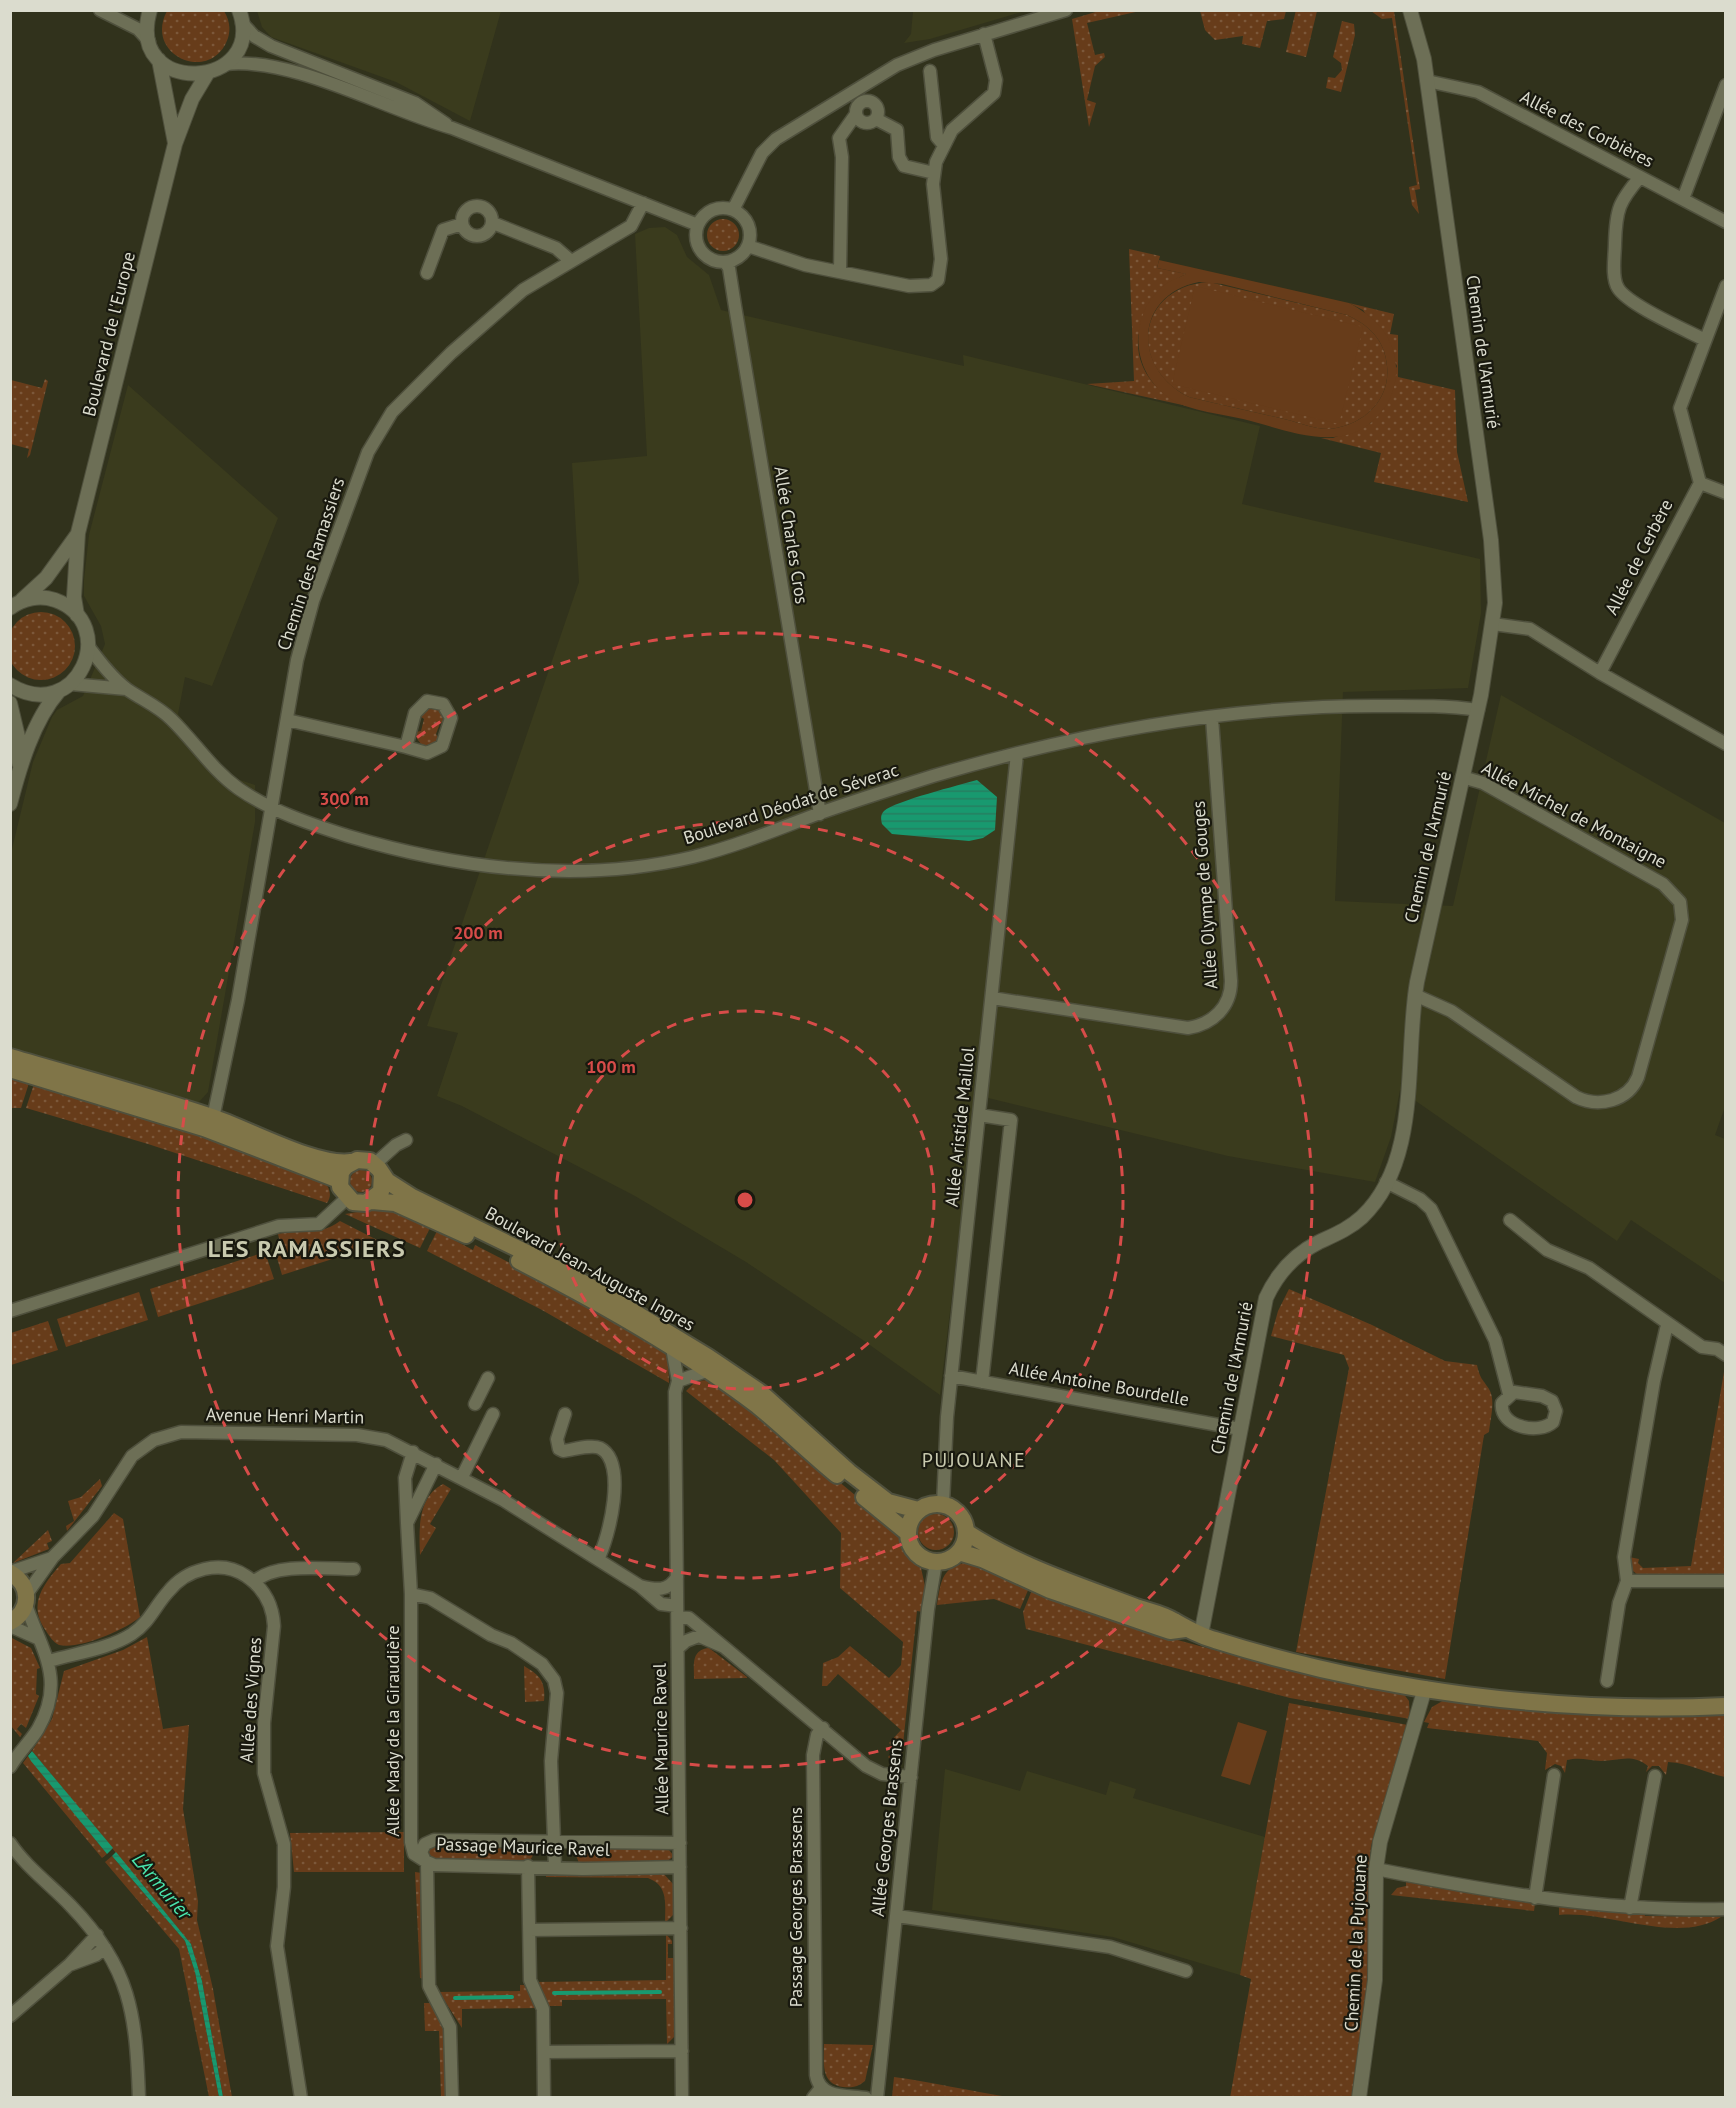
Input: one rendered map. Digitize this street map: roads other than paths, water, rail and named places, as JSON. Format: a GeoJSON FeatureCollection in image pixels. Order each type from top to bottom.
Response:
{"type":"FeatureCollection","features":[{"type":"Feature","properties":{"kind":"main road"},"geometry":{"type":"LineString","coordinates":[[10,1056],[213,1118],[318,1158],[341,1163],[363,1159],[378,1169],[383,1186],[372,1201],[359,1203],[347,1198],[339,1180],[341,1172],[351,1162]]}},
{"type":"Feature","properties":{"kind":"main road"},"geometry":{"type":"LineString","coordinates":[[10,1069],[204,1128],[339,1180]]}},
{"type":"Feature","properties":{"kind":"main road","name":"Boulevard Jean-Auguste Ingres"},"geometry":{"type":"LineString","coordinates":[[378,1169],[392,1185],[412,1197],[531,1255],[664,1330],[761,1393],[849,1472],[888,1502],[918,1510]]}},
{"type":"Feature","properties":{"kind":"main road","name":"Boulevard Jean-Auguste Ingres"},"geometry":{"type":"LineString","coordinates":[[372,1201],[386,1200],[453,1228],[547,1277],[672,1348],[758,1407],[908,1533]]}},
{"type":"Feature","properties":{"kind":"main road"},"geometry":{"type":"LineString","coordinates":[[934,1504],[944,1504],[960,1514],[966,1532],[959,1552],[936,1562],[920,1556],[914,1550],[908,1533],[909,1525],[918,1510],[934,1504]]}},
{"type":"Feature","properties":{"kind":"main road"},"geometry":{"type":"LineString","coordinates":[[966,1532],[990,1548],[1044,1572],[1173,1620],[1193,1632],[1277,1659],[1425,1688],[1561,1703],[1725,1706]]}},
{"type":"Feature","properties":{"kind":"main road"},"geometry":{"type":"LineString","coordinates":[[959,1552],[982,1559],[1050,1590],[1158,1628],[1193,1632]]}},
{"type":"Feature","properties":{"kind":"main road"},"geometry":{"type":"LineString","coordinates":[[10,1573],[21,1581],[26,1600],[19,1617],[10,1624]]}},
{"type":"Feature","properties":{"kind":"street"},"geometry":{"type":"LineString","coordinates":[[100,10],[138,29],[149,41]]}},
{"type":"Feature","properties":{"kind":"street"},"geometry":{"type":"LineString","coordinates":[[149,41],[147,31],[150,10]]}},
{"type":"Feature","properties":{"kind":"street"},"geometry":{"type":"LineString","coordinates":[[733,210],[762,153],[776,139],[897,65],[984,34],[1066,10]]}},
{"type":"Feature","properties":{"kind":"street","name":"Chemin de l'Armurié"},"geometry":{"type":"LineString","coordinates":[[1193,1632],[1240,1429],[1262,1312],[1270,1290],[1296,1257],[1360,1218],[1373,1204],[1386,1182],[1400,1141],[1408,1107],[1415,995],[1478,710],[1493,624],[1495,603],[1491,540],[1427,81],[1418,31],[1410,10]]}},
{"type":"Feature","properties":{"kind":"street"},"geometry":{"type":"LineString","coordinates":[[226,64],[239,46],[241,17]]}},
{"type":"Feature","properties":{"kind":"street"},"geometry":{"type":"LineString","coordinates":[[241,17],[254,36],[272,46],[415,103],[452,128]]}},
{"type":"Feature","properties":{"kind":"street"},"geometry":{"type":"LineString","coordinates":[[748,246],[805,265],[921,288],[938,280],[941,259],[934,173],[942,144],[958,123],[994,93],[996,80],[984,34]]}},
{"type":"Feature","properties":{"kind":"street","name":"Boulevard de l'Europe"},"geometry":{"type":"LineString","coordinates":[[149,41],[159,60],[175,144]]}},
{"type":"Feature","properties":{"kind":"street"},"geometry":{"type":"LineString","coordinates":[[159,60],[176,72],[186,75],[207,74],[226,64],[244,63],[298,73],[413,117],[452,128],[698,225]]}},
{"type":"Feature","properties":{"kind":"street"},"geometry":{"type":"LineString","coordinates":[[930,71],[937,137],[942,144]]}},
{"type":"Feature","properties":{"kind":"street","name":"Boulevard de l'Europe"},"geometry":{"type":"LineString","coordinates":[[77,615],[75,597],[78,533],[175,144],[192,99],[207,74]]}},
{"type":"Feature","properties":{"kind":"street","name":"Allée des Corbières"},"geometry":{"type":"LineString","coordinates":[[1427,81],[1478,92],[1725,222]]}},
{"type":"Feature","properties":{"kind":"street"},"geometry":{"type":"LineString","coordinates":[[1683,199],[1725,89]]}},
{"type":"Feature","properties":{"kind":"street"},"geometry":{"type":"LineString","coordinates":[[840,271],[843,157],[839,138],[856,114],[858,105],[870,101],[876,106],[876,119]]}},
{"type":"Feature","properties":{"kind":"street"},"geometry":{"type":"LineString","coordinates":[[856,114],[864,123],[876,119],[897,130],[899,158],[904,166],[934,173]]}},
{"type":"Feature","properties":{"kind":"street"},"geometry":{"type":"LineString","coordinates":[[1640,177],[1620,200],[1616,214],[1615,273],[1618,288],[1629,300],[1705,340]]}},
{"type":"Feature","properties":{"kind":"street","name":"Chemin des Ramassiers"},"geometry":{"type":"LineString","coordinates":[[213,1118],[236,1010],[297,660],[313,601],[368,452],[383,424],[451,353],[523,290],[631,226],[643,203]]}},
{"type":"Feature","properties":{"kind":"street"},"geometry":{"type":"LineString","coordinates":[[477,206],[490,213],[493,223],[488,232],[478,237],[468,233],[462,224],[467,210],[477,206]]}},
{"type":"Feature","properties":{"kind":"street"},"geometry":{"type":"LineString","coordinates":[[725,208],[733,210],[742,216],[748,225],[748,246],[734,260],[714,261],[698,246],[698,225],[708,212],[725,208]]}},
{"type":"Feature","properties":{"kind":"street"},"geometry":{"type":"LineString","coordinates":[[493,223],[556,248],[572,261]]}},
{"type":"Feature","properties":{"kind":"street"},"geometry":{"type":"LineString","coordinates":[[427,273],[443,230],[462,224]]}},
{"type":"Feature","properties":{"kind":"street","name":"Allée Charles Cros"},"geometry":{"type":"LineString","coordinates":[[724,262],[729,268],[820,814]]}},
{"type":"Feature","properties":{"kind":"street"},"geometry":{"type":"LineString","coordinates":[[1725,286],[1680,408],[1700,483],[1725,493]]}},
{"type":"Feature","properties":{"kind":"street","name":"Allée de Cerbère"},"geometry":{"type":"LineString","coordinates":[[1600,673],[1700,483]]}},
{"type":"Feature","properties":{"kind":"street","name":"Boulevard de l'Europe"},"geometry":{"type":"LineString","coordinates":[[14,605],[46,578],[78,533]]}},
{"type":"Feature","properties":{"kind":"street","name":"Boulevard de l'Europe"},"geometry":{"type":"LineString","coordinates":[[14,605],[51,599],[77,615],[83,624],[88,646]]}},
{"type":"Feature","properties":{"kind":"street"},"geometry":{"type":"LineString","coordinates":[[1493,624],[1530,629],[1600,673],[1725,744]]}},
{"type":"Feature","properties":{"kind":"street"},"geometry":{"type":"LineString","coordinates":[[10,804],[20,768],[48,703],[82,671],[88,646]]}},
{"type":"Feature","properties":{"kind":"street","name":"Boulevard Déodat de Séverac"},"geometry":{"type":"LineString","coordinates":[[88,646],[126,689],[167,716],[217,772],[272,808],[342,834],[424,856],[484,866],[571,871],[633,867],[690,858],[730,847],[933,776],[1107,734],[1212,718],[1324,707],[1421,706],[1478,710]]}},
{"type":"Feature","properties":{"kind":"street"},"geometry":{"type":"LineString","coordinates":[[10,685],[29,694],[39,695],[65,688]]}},
{"type":"Feature","properties":{"kind":"street","name":"Boulevard Déodat de Séverac"},"geometry":{"type":"LineString","coordinates":[[65,688],[126,689]]}},
{"type":"Feature","properties":{"kind":"street"},"geometry":{"type":"LineString","coordinates":[[287,720],[427,753],[442,746],[451,718],[443,704],[427,701],[418,708],[406,747]]}},
{"type":"Feature","properties":{"kind":"street"},"geometry":{"type":"LineString","coordinates":[[10,703],[19,741],[20,768]]}},
{"type":"Feature","properties":{"kind":"street","name":"Allée Olympe de Gouges"},"geometry":{"type":"LineString","coordinates":[[992,998],[1188,1028],[1208,1022],[1226,1006],[1231,991],[1231,971],[1212,718]]}},
{"type":"Feature","properties":{"kind":"street","name":"Allée Aristide Maillol"},"geometry":{"type":"LineString","coordinates":[[944,1504],[951,1376],[1017,754]]}},
{"type":"Feature","properties":{"kind":"street","name":"Allée Michel de Montaigne"},"geometry":{"type":"LineString","coordinates":[[1415,995],[1451,1011],[1576,1097],[1596,1103],[1615,1100],[1631,1089],[1638,1077],[1682,920],[1680,902],[1664,884],[1483,783],[1462,777]]}},
{"type":"Feature","properties":{"kind":"street"},"geometry":{"type":"LineString","coordinates":[[979,1115],[1011,1120],[982,1382]]}},
{"type":"Feature","properties":{"kind":"street"},"geometry":{"type":"LineString","coordinates":[[378,1169],[396,1145],[406,1140]]}},
{"type":"Feature","properties":{"kind":"street"},"geometry":{"type":"LineString","coordinates":[[1386,1182],[1420,1199],[1431,1209],[1495,1340],[1509,1394]]}},
{"type":"Feature","properties":{"kind":"street"},"geometry":{"type":"LineString","coordinates":[[10,1311],[279,1226],[319,1224],[347,1198]]}},
{"type":"Feature","properties":{"kind":"street"},"geometry":{"type":"LineString","coordinates":[[1510,1220],[1548,1250],[1589,1268],[1702,1347],[1717,1349],[1725,1355]]}},
{"type":"Feature","properties":{"kind":"street"},"geometry":{"type":"LineString","coordinates":[[1607,1681],[1618,1603],[1627,1581],[1624,1557],[1660,1347],[1669,1324]]}},
{"type":"Feature","properties":{"kind":"street","name":"Allée Maurice Ravel"},"geometry":{"type":"LineString","coordinates":[[672,1348],[678,1381],[675,1392],[682,2097]]}},
{"type":"Feature","properties":{"kind":"street"},"geometry":{"type":"LineString","coordinates":[[678,1381],[706,1371]]}},
{"type":"Feature","properties":{"kind":"street","name":"Allée Antoine Bourdelle"},"geometry":{"type":"LineString","coordinates":[[951,1376],[1240,1429]]}},
{"type":"Feature","properties":{"kind":"street"},"geometry":{"type":"LineString","coordinates":[[476,1404],[488,1378]]}},
{"type":"Feature","properties":{"kind":"street"},"geometry":{"type":"LineString","coordinates":[[462,1478],[493,1414]]}},
{"type":"Feature","properties":{"kind":"street"},"geometry":{"type":"LineString","coordinates":[[565,1414],[557,1439],[559,1449],[563,1451],[596,1447],[606,1453],[611,1463],[614,1508],[609,1535],[598,1559]]}},
{"type":"Feature","properties":{"kind":"street","name":"Avenue Henri Martin"},"geometry":{"type":"LineString","coordinates":[[26,1600],[53,1557],[93,1516],[132,1456],[145,1445],[168,1435],[189,1432],[357,1435],[386,1440],[462,1478],[598,1559],[640,1586],[661,1604],[689,1618],[875,1772],[910,1777]]}},
{"type":"Feature","properties":{"kind":"street","name":"Allée Mady de la Giraudière"},"geometry":{"type":"LineString","coordinates":[[413,1452],[405,1478],[411,1594],[411,1842],[417,1858],[426,1862]]}},
{"type":"Feature","properties":{"kind":"street"},"geometry":{"type":"LineString","coordinates":[[407,1523],[436,1464]]}},
{"type":"Feature","properties":{"kind":"street","name":"Avenue Henri Martin"},"geometry":{"type":"LineString","coordinates":[[10,1573],[53,1557]]}},
{"type":"Feature","properties":{"kind":"street","name":"Allée Georges Brassens"},"geometry":{"type":"LineString","coordinates":[[877,2097],[928,1610],[936,1562]]}},
{"type":"Feature","properties":{"kind":"street"},"geometry":{"type":"LineString","coordinates":[[49,1660],[119,1641],[133,1634],[147,1621],[173,1585],[193,1572],[213,1567],[229,1569],[255,1582],[265,1575],[284,1570],[354,1569]]}},
{"type":"Feature","properties":{"kind":"street"},"geometry":{"type":"LineString","coordinates":[[640,1586],[660,1590],[670,1586],[677,1577]]}},
{"type":"Feature","properties":{"kind":"street"},"geometry":{"type":"LineString","coordinates":[[1627,1581],[1725,1581]]}},
{"type":"Feature","properties":{"kind":"street","name":"Allée des Vignes"},"geometry":{"type":"LineString","coordinates":[[255,1582],[265,1594],[273,1618],[264,1723],[264,1773],[284,1844],[284,1887],[277,1946],[301,2097]]}},
{"type":"Feature","properties":{"kind":"street"},"geometry":{"type":"LineString","coordinates":[[411,1594],[430,1598],[491,1635],[511,1643],[542,1664],[552,1676],[557,1693],[551,1761],[555,1867]]}},
{"type":"Feature","properties":{"kind":"street"},"geometry":{"type":"LineString","coordinates":[[10,1767],[39,1726],[49,1702],[52,1684],[49,1660],[37,1638],[26,1600]]}},
{"type":"Feature","properties":{"kind":"street"},"geometry":{"type":"LineString","coordinates":[[10,1624],[37,1638]]}},
{"type":"Feature","properties":{"kind":"street","name":"Avenue Henri Martin"},"geometry":{"type":"LineString","coordinates":[[678,1648],[686,1641],[699,1636],[724,1647]]}},
{"type":"Feature","properties":{"kind":"street","name":"Chemin de la Pujouane"},"geometry":{"type":"LineString","coordinates":[[1359,2097],[1375,1980],[1376,1869],[1386,1817],[1425,1688]]}},
{"type":"Feature","properties":{"kind":"street","name":"Passage Georges Brassens"},"geometry":{"type":"LineString","coordinates":[[823,1728],[817,1735],[813,1755],[817,2093],[866,2097]]}},
{"type":"Feature","properties":{"kind":"street"},"geometry":{"type":"LineString","coordinates":[[1535,1898],[1554,1775]]}},
{"type":"Feature","properties":{"kind":"street"},"geometry":{"type":"LineString","coordinates":[[1630,1908],[1655,1776]]}},
{"type":"Feature","properties":{"kind":"street","name":"Passage Maurice Ravel"},"geometry":{"type":"LineString","coordinates":[[680,1843],[434,1840],[422,1848],[426,1862],[555,1867],[680,1867]]}},
{"type":"Feature","properties":{"kind":"street"},"geometry":{"type":"LineString","coordinates":[[10,1843],[97,1935],[124,1982],[133,2016],[137,2046],[139,2097]]}},
{"type":"Feature","properties":{"kind":"street"},"geometry":{"type":"LineString","coordinates":[[426,1862],[429,1986],[451,2029],[452,2097]]}},
{"type":"Feature","properties":{"kind":"street"},"geometry":{"type":"LineString","coordinates":[[528,1866],[530,1980],[543,2008],[544,2097]]}},
{"type":"Feature","properties":{"kind":"street"},"geometry":{"type":"LineString","coordinates":[[1376,1869],[1434,1882],[1535,1898],[1630,1908],[1725,1909]]}},
{"type":"Feature","properties":{"kind":"street"},"geometry":{"type":"LineString","coordinates":[[897,1916],[1110,1947],[1186,1971]]}},
{"type":"Feature","properties":{"kind":"street"},"geometry":{"type":"LineString","coordinates":[[529,1930],[681,1928]]}},
{"type":"Feature","properties":{"kind":"street"},"geometry":{"type":"LineString","coordinates":[[10,2016],[69,1965],[97,1935]]}},
{"type":"Feature","properties":{"kind":"street"},"geometry":{"type":"LineString","coordinates":[[69,1965],[96,1955],[105,1948]]}},
{"type":"Feature","properties":{"kind":"street"},"geometry":{"type":"LineString","coordinates":[[544,2052],[682,2051]]}},
{"type":"Feature","properties":{"kind":"waterway"},"geometry":{"type":"LineString","coordinates":[[554,1993],[660,1992]]}},
{"type":"Feature","properties":{"kind":"waterway"},"geometry":{"type":"LineString","coordinates":[[455,1998],[512,1997]]}},
{"type":"Feature","properties":{"kind":"district","name":"LES RAMASSIERS"},"geometry":{"type":"Point","coordinates":[307,1249]}},
{"type":"Feature","properties":{"kind":"district","name":"PUJOUANE"},"geometry":{"type":"Point","coordinates":[974,1460]}},
{"type":"Feature","properties":{"kind":"water label","name":"L'Armurier"},"geometry":{"type":"Point","coordinates":[162,1886]}}]}
